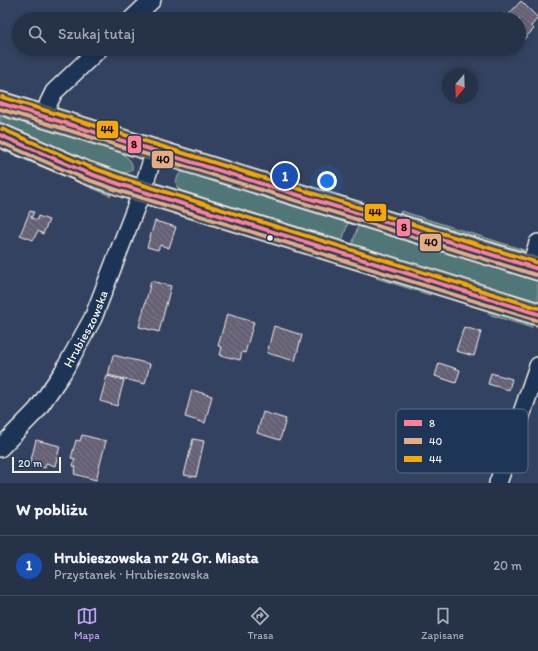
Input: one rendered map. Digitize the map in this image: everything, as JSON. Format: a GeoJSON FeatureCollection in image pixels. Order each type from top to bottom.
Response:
{"type":"FeatureCollection","features":[{"type":"Feature","properties":{"kind":"main road"},"geometry":{"type":"LineString","coordinates":[[0,103],[534,268]]}},
{"type":"Feature","properties":{"kind":"main road"},"geometry":{"type":"LineString","coordinates":[[0,135],[85,172],[134,189],[538,314]]}},
{"type":"Feature","properties":{"kind":"street"},"geometry":{"type":"LineString","coordinates":[[139,12],[152,0]]}},
{"type":"Feature","properties":{"kind":"street"},"geometry":{"type":"LineString","coordinates":[[44,117],[54,92],[92,56]]}},
{"type":"Feature","properties":{"kind":"street","name":"Hrubieszowska"},"geometry":{"type":"LineString","coordinates":[[0,448],[37,410],[63,372],[93,318],[104,292],[146,149]]}},
{"type":"Feature","properties":{"kind":"street"},"geometry":{"type":"LineString","coordinates":[[534,268],[538,243]]}},
{"type":"Feature","properties":{"kind":"street"},"geometry":{"type":"LineString","coordinates":[[523,409],[538,366]]}},
{"type":"Feature","properties":{"kind":"street"},"geometry":{"type":"LineString","coordinates":[[498,483],[501,473]]}},
{"type":"Feature","properties":{"kind":"green space"},"geometry":{"type":"Polygon","coordinates":[[[0,111],[118,151],[130,161],[132,164],[132,170],[127,173],[121,173],[83,160],[0,123],[0,111]]]}},
{"type":"Feature","properties":{"kind":"green space"},"geometry":{"type":"Polygon","coordinates":[[[0,144],[109,192],[111,196],[0,149],[0,144]]]}},
{"type":"Feature","properties":{"kind":"green space"},"geometry":{"type":"Polygon","coordinates":[[[185,170],[349,219],[342,242],[182,192],[177,187],[176,182],[179,175],[185,170]]]}},
{"type":"Feature","properties":{"kind":"green space"},"geometry":{"type":"Polygon","coordinates":[[[401,211],[524,250],[517,252],[400,214],[401,211]]]}},
{"type":"Feature","properties":{"kind":"green space"},"geometry":{"type":"Polygon","coordinates":[[[359,222],[538,277],[538,303],[352,245],[359,222]]]}},
{"type":"Feature","properties":{"kind":"green space"},"geometry":{"type":"Polygon","coordinates":[[[380,274],[428,289],[431,293],[430,295],[376,278],[380,274]]]}},
{"type":"Feature","properties":{"kind":"green space"},"geometry":{"type":"Polygon","coordinates":[[[492,309],[527,320],[532,328],[488,314],[492,309]]]}},
{"type":"Feature","properties":{"kind":"building"},"geometry":{"type":"Polygon","coordinates":[[[521,1],[538,18],[531,26],[534,29],[526,37],[526,12],[511,12],[521,1]]]}},
{"type":"Feature","properties":{"kind":"building"},"geometry":{"type":"Polygon","coordinates":[[[30,211],[34,212],[31,218],[37,220],[38,216],[49,220],[43,234],[38,231],[33,240],[20,235],[30,211]]]}},
{"type":"Feature","properties":{"kind":"building"},"geometry":{"type":"Polygon","coordinates":[[[155,221],[176,227],[169,248],[160,245],[158,250],[147,247],[155,221]]]}},
{"type":"Feature","properties":{"kind":"building"},"geometry":{"type":"Polygon","coordinates":[[[151,281],[171,286],[159,332],[139,327],[151,281]]]}},
{"type":"Feature","properties":{"kind":"building"},"geometry":{"type":"Polygon","coordinates":[[[227,314],[254,322],[245,353],[242,352],[240,360],[220,355],[222,347],[218,346],[227,314]]]}},
{"type":"Feature","properties":{"kind":"building"},"geometry":{"type":"Polygon","coordinates":[[[274,326],[302,335],[295,361],[267,353],[274,326]]]}},
{"type":"Feature","properties":{"kind":"building"},"geometry":{"type":"Polygon","coordinates":[[[464,327],[481,332],[474,356],[456,351],[464,327]]]}},
{"type":"Feature","properties":{"kind":"building"},"geometry":{"type":"Polygon","coordinates":[[[113,355],[150,364],[145,384],[108,375],[113,355]]]}},
{"type":"Feature","properties":{"kind":"building"},"geometry":{"type":"Polygon","coordinates":[[[439,363],[460,370],[456,383],[435,376],[439,363]]]}},
{"type":"Feature","properties":{"kind":"building"},"geometry":{"type":"Polygon","coordinates":[[[491,373],[512,379],[509,390],[488,384],[491,373]]]}},
{"type":"Feature","properties":{"kind":"building"},"geometry":{"type":"Polygon","coordinates":[[[107,376],[124,380],[117,406],[100,401],[107,376]]]}},
{"type":"Feature","properties":{"kind":"building"},"geometry":{"type":"Polygon","coordinates":[[[192,390],[212,396],[205,423],[185,417],[192,390]]]}},
{"type":"Feature","properties":{"kind":"building"},"geometry":{"type":"Polygon","coordinates":[[[263,412],[286,419],[280,440],[257,433],[263,412]]]}},
{"type":"Feature","properties":{"kind":"building"},"geometry":{"type":"Polygon","coordinates":[[[82,435],[106,441],[96,480],[74,474],[76,467],[73,466],[75,459],[71,458],[76,440],[80,441],[82,435]]]}},
{"type":"Feature","properties":{"kind":"building"},"geometry":{"type":"Polygon","coordinates":[[[193,439],[204,441],[196,477],[184,475],[193,439]]]}},
{"type":"Feature","properties":{"kind":"building"},"geometry":{"type":"Polygon","coordinates":[[[36,440],[60,446],[55,466],[46,463],[45,468],[30,464],[36,440]]]}},
{"type":"Feature","properties":{"kind":"transit line","name":"44"},"geometry":{"type":"LineString","coordinates":[[2,97],[538,263]]}},
{"type":"Feature","properties":{"kind":"transit line","name":"8"},"geometry":{"type":"LineString","coordinates":[[0,103],[538,269]]}},
{"type":"Feature","properties":{"kind":"transit line","name":"40"},"geometry":{"type":"LineString","coordinates":[[0,109],[536,275]]}},
{"type":"Feature","properties":{"kind":"transit line","name":"44"},"geometry":{"type":"LineString","coordinates":[[2,129],[87,166],[127,180],[538,308]]}},
{"type":"Feature","properties":{"kind":"transit line","name":"8"},"geometry":{"type":"LineString","coordinates":[[0,135],[85,172],[125,186],[538,314]]}},
{"type":"Feature","properties":{"kind":"transit line","name":"40"},"geometry":{"type":"LineString","coordinates":[[0,142],[83,178],[123,192],[536,320]]}},
{"type":"Feature","properties":{"kind":"place","name":"Hrubieszowska nr 24 Gr. Miasta"},"geometry":{"type":"Point","coordinates":[285,176]}}]}
